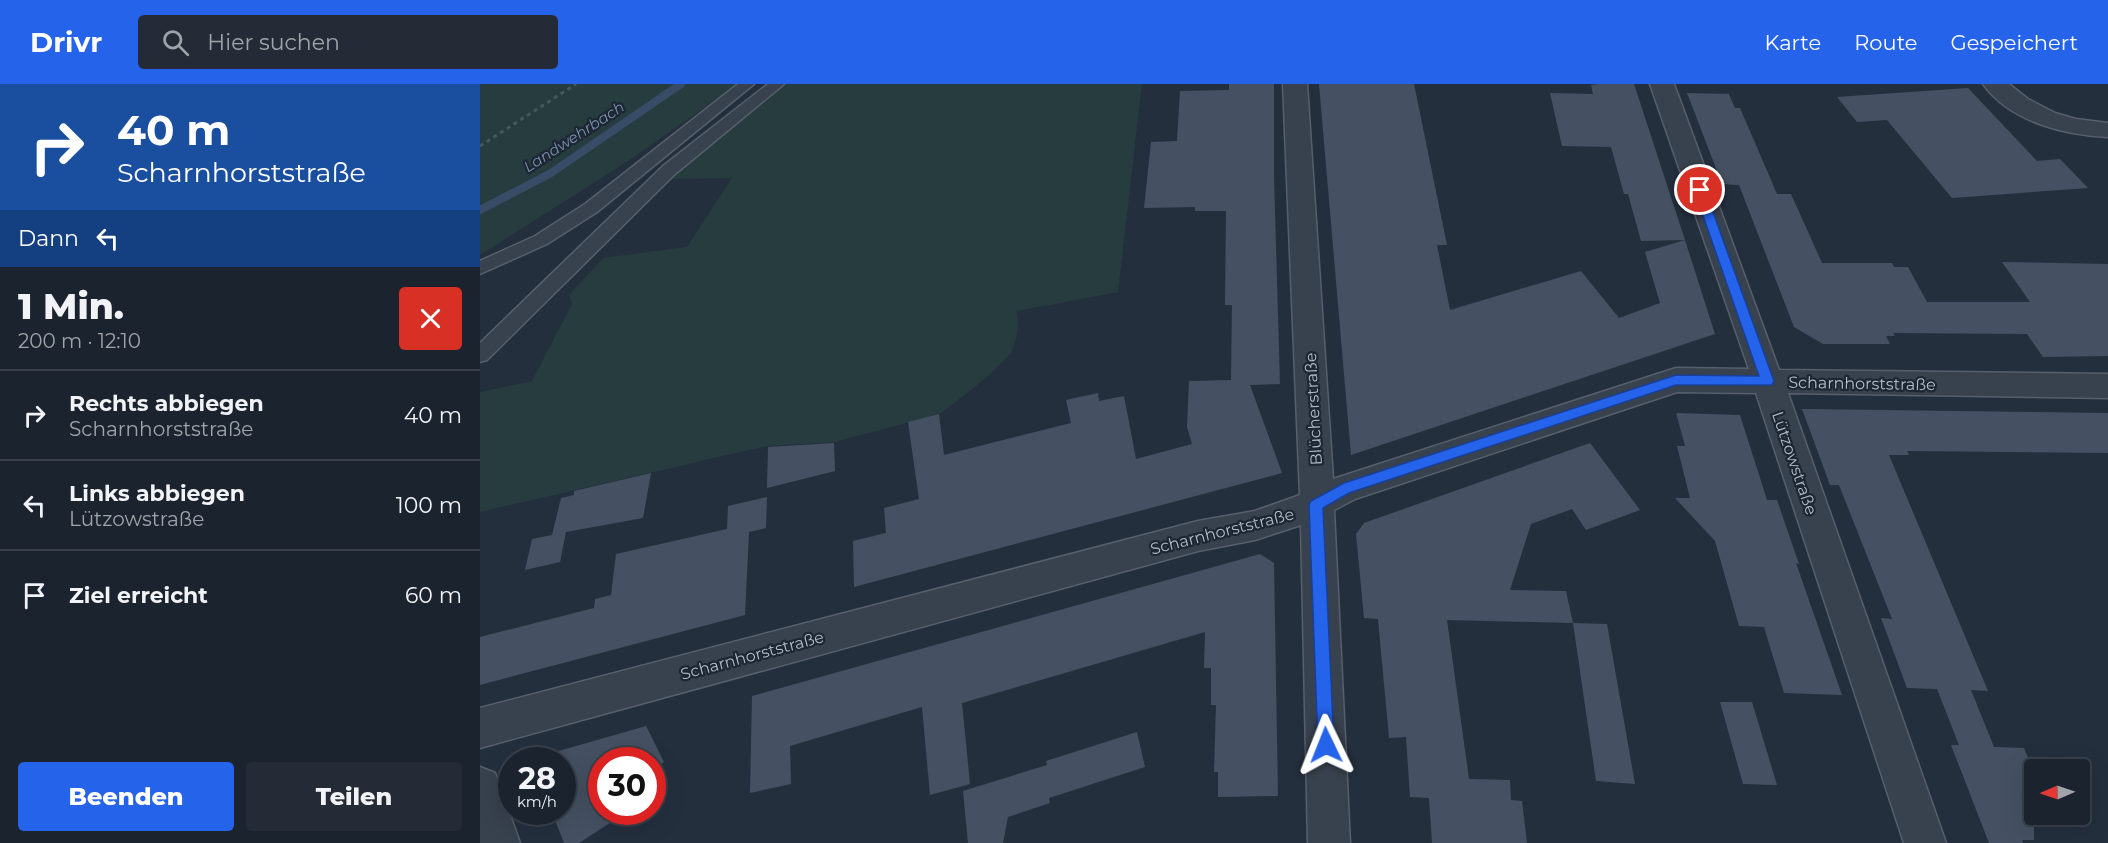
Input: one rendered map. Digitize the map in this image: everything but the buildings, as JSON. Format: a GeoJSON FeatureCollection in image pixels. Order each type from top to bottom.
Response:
{"type":"FeatureCollection","features":[{"type":"Feature","properties":{"kind":"street","name":"Blücherstraße"},"geometry":{"type":"LineString","coordinates":[[1295,84],[1315,443],[1329,843]]}},
{"type":"Feature","properties":{"kind":"street","name":"Lützowstraße"},"geometry":{"type":"LineString","coordinates":[[1662,84],[1768,381],[1925,843]]}},
{"type":"Feature","properties":{"kind":"street"},"geometry":{"type":"LineString","coordinates":[[1995,84],[2010,99],[2050,120],[2072,127],[2108,130]]}},
{"type":"Feature","properties":{"kind":"street","name":"Scharnhorststraße"},"geometry":{"type":"LineString","coordinates":[[480,728],[1186,539],[1248,527],[1316,505],[1344,489],[1676,380],[2108,386]]}},
{"type":"Feature","properties":{"kind":"street"},"geometry":{"type":"LineString","coordinates":[[480,788],[499,843]]}},
{"type":"Feature","properties":{"kind":"lane"},"geometry":{"type":"LineString","coordinates":[[480,268],[541,240],[591,208],[747,84]]}},
{"type":"Feature","properties":{"kind":"lane"},"geometry":{"type":"LineString","coordinates":[[480,355],[669,170],[777,84]]}},
{"type":"Feature","properties":{"kind":"lane"},"geometry":{"type":"LineString","coordinates":[[591,208],[627,213]]}},
{"type":"Feature","properties":{"kind":"path"},"geometry":{"type":"LineString","coordinates":[[480,146],[576,84]]}},
{"type":"Feature","properties":{"kind":"green space"},"geometry":{"type":"Polygon","coordinates":[[[480,84],[738,84],[628,161],[480,255],[480,84]]]}},
{"type":"Feature","properties":{"kind":"green space"},"geometry":{"type":"Polygon","coordinates":[[[786,84],[1142,84],[1118,292],[1017,311],[1017,337],[1007,358],[939,414],[835,442],[766,446],[480,512],[480,392],[532,381],[572,304],[569,295],[603,258],[687,247],[732,178],[670,179],[729,127],[786,84]]]}},
{"type":"Feature","properties":{"kind":"waterway","name":"Landwehrbach"},"geometry":{"type":"LineString","coordinates":[[480,210],[551,173],[681,84]]}},
{"type":"Feature","properties":{"kind":"route"},"geometry":{"type":"LineString","coordinates":[[1326,745],[1316,505],[1344,489],[1676,380],[1768,381],[1700,190]]}}]}
